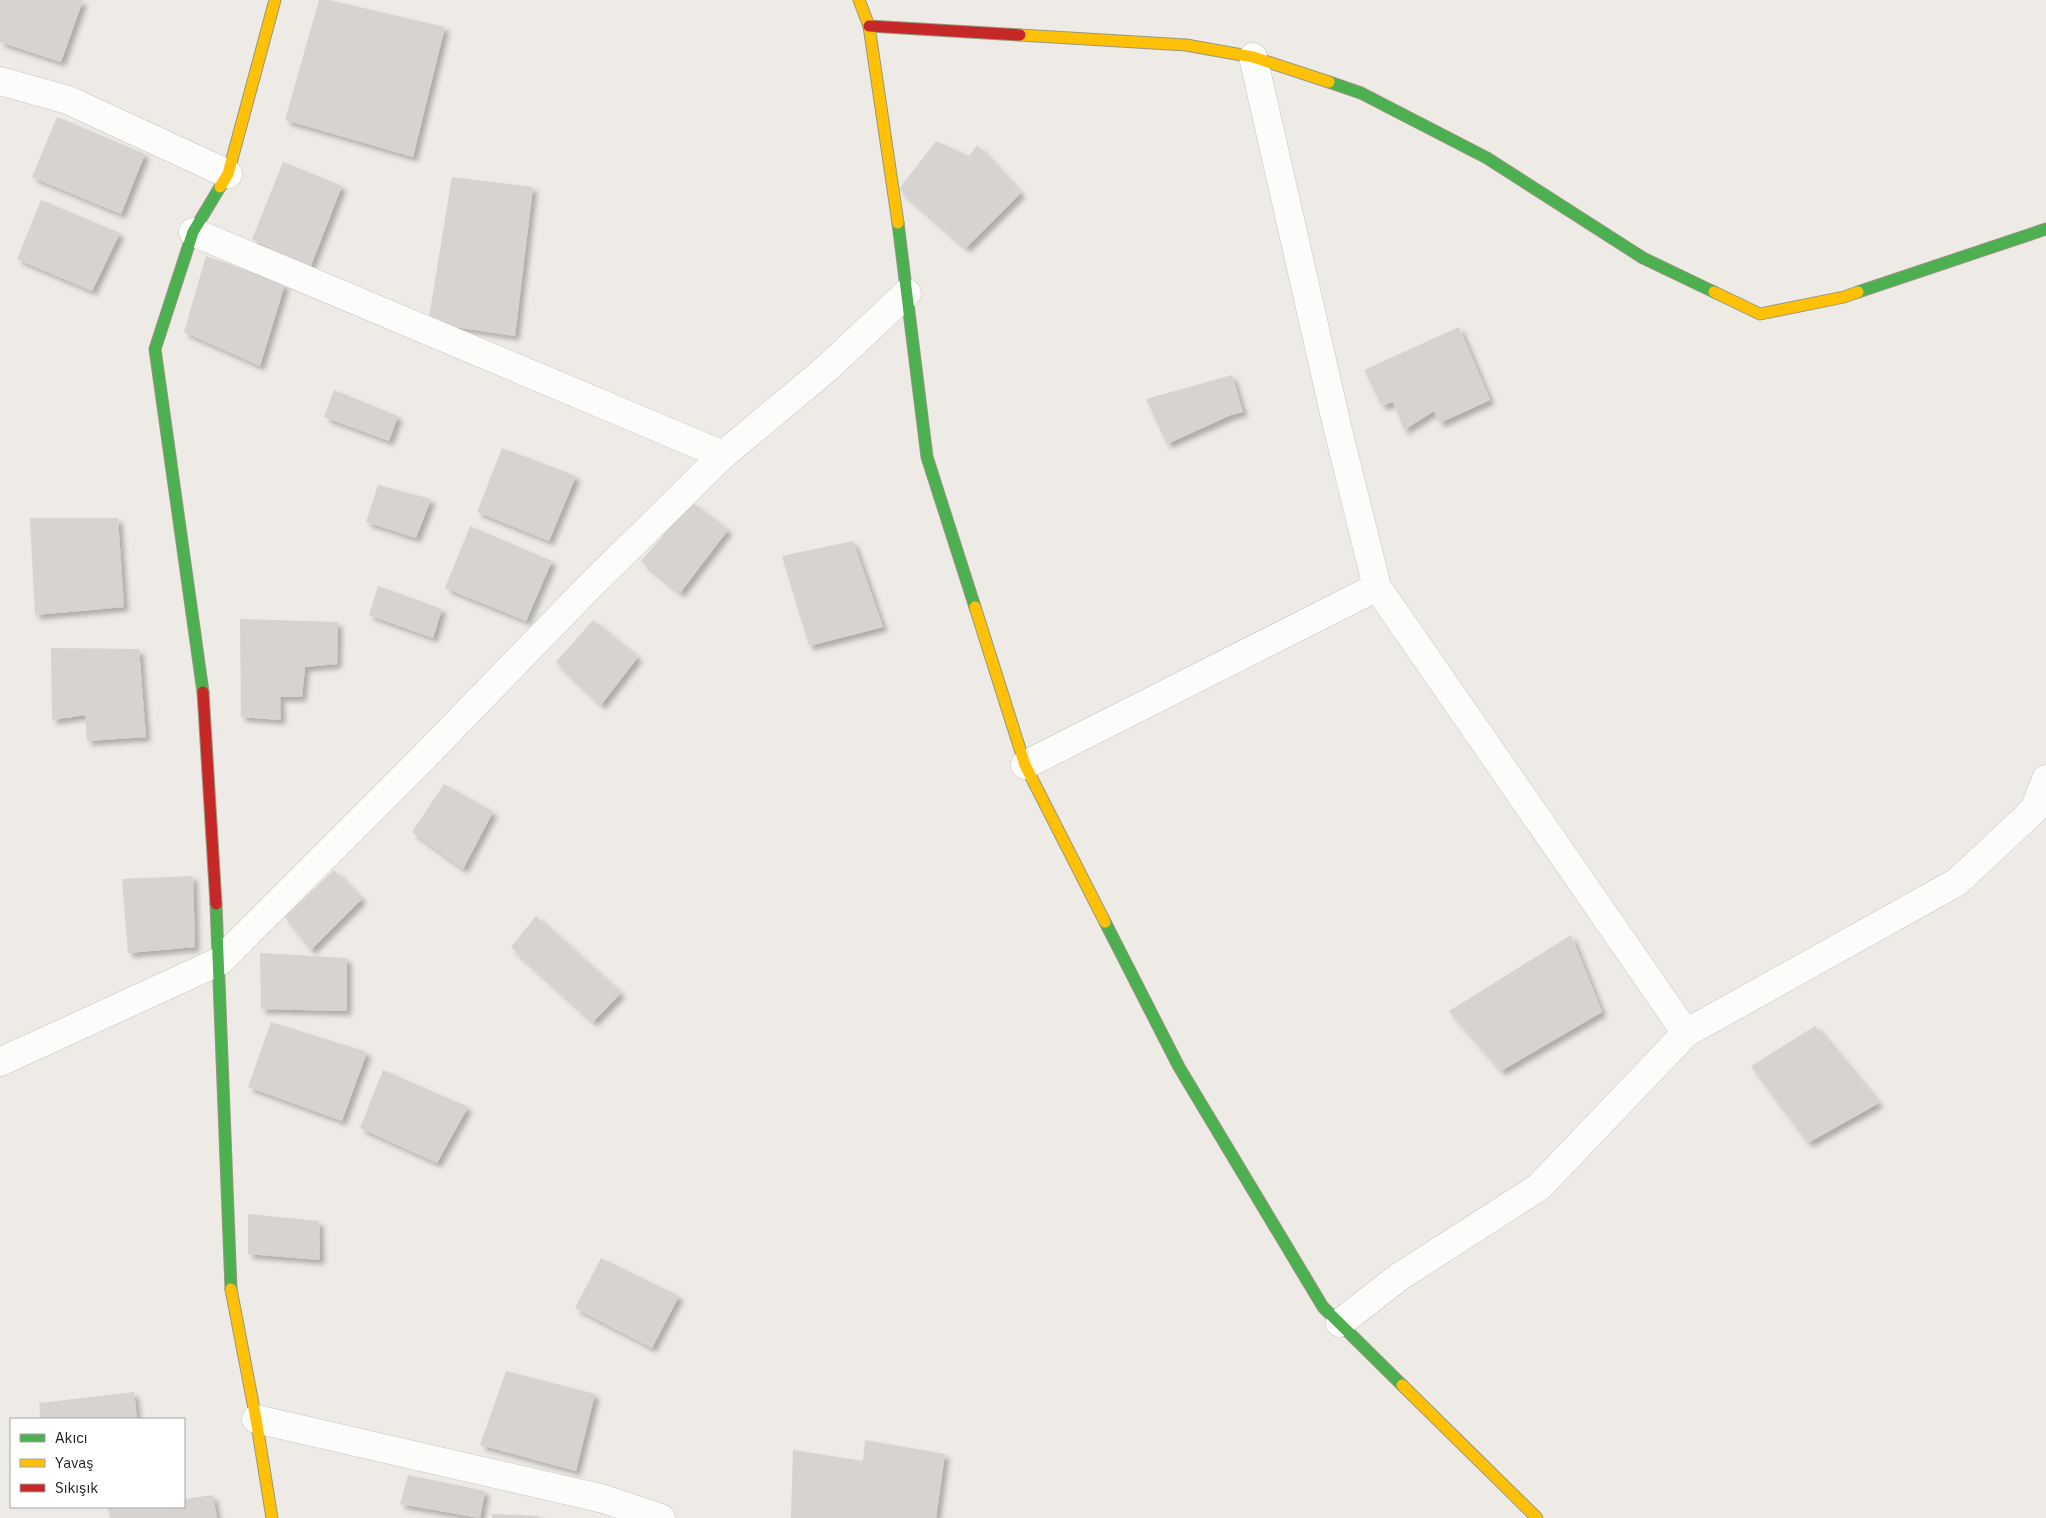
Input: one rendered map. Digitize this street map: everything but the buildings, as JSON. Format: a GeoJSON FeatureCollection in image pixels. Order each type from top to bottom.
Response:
{"type":"FeatureCollection","features":[{"type":"Feature","properties":{"kind":"street"},"geometry":{"type":"LineString","coordinates":[[272,1518],[256,1419],[229,1280],[220,960],[204,700],[155,349],[193,232],[228,174],[275,0]]}},
{"type":"Feature","properties":{"kind":"street"},"geometry":{"type":"LineString","coordinates":[[858,0],[869,26],[907,293],[927,457],[1025,765],[1179,1067],[1323,1307],[1537,1518]]}},
{"type":"Feature","properties":{"kind":"street"},"geometry":{"type":"LineString","coordinates":[[869,26],[1186,45],[1252,57],[1361,93],[1487,158],[1643,258],[1760,314],[1844,297],[2046,228]]}},
{"type":"Feature","properties":{"kind":"street"},"geometry":{"type":"LineString","coordinates":[[1252,57],[1338,430],[1377,587],[1686,1033]]}},
{"type":"Feature","properties":{"kind":"street"},"geometry":{"type":"LineString","coordinates":[[0,81],[68,100],[228,174]]}},
{"type":"Feature","properties":{"kind":"street"},"geometry":{"type":"LineString","coordinates":[[193,232],[723,455]]}},
{"type":"Feature","properties":{"kind":"street"},"geometry":{"type":"LineString","coordinates":[[0,1062],[220,960],[426,755],[586,590],[723,455],[825,370],[907,293]]}},
{"type":"Feature","properties":{"kind":"street"},"geometry":{"type":"LineString","coordinates":[[1025,765],[1377,587]]}},
{"type":"Feature","properties":{"kind":"street"},"geometry":{"type":"LineString","coordinates":[[1340,1323],[1399,1277],[1539,1187],[1686,1033],[1957,882],[2034,810],[2046,779]]}},
{"type":"Feature","properties":{"kind":"street"},"geometry":{"type":"LineString","coordinates":[[256,1419],[604,1499],[660,1518]]}},
{"type":"Feature","properties":{"kind":"traffic: fast"},"geometry":{"type":"LineString","coordinates":[[1329,82],[1361,93],[1487,158],[1643,258],[1714,292]]}},
{"type":"Feature","properties":{"kind":"traffic: fast"},"geometry":{"type":"LineString","coordinates":[[203,692],[155,349],[193,232],[220,187]]}},
{"type":"Feature","properties":{"kind":"traffic: fast"},"geometry":{"type":"LineString","coordinates":[[898,223],[927,457],[975,607]]}},
{"type":"Feature","properties":{"kind":"traffic: fast"},"geometry":{"type":"LineString","coordinates":[[1858,292],[2046,229]]}},
{"type":"Feature","properties":{"kind":"traffic: fast"},"geometry":{"type":"LineString","coordinates":[[216,904],[231,1289]]}},
{"type":"Feature","properties":{"kind":"traffic: fast"},"geometry":{"type":"LineString","coordinates":[[1105,922],[1179,1067],[1323,1307],[1402,1385]]}},
{"type":"Feature","properties":{"kind":"traffic: slow"},"geometry":{"type":"LineString","coordinates":[[220,187],[228,174],[275,0]]}},
{"type":"Feature","properties":{"kind":"traffic: slow"},"geometry":{"type":"LineString","coordinates":[[859,0],[869,26],[898,223]]}},
{"type":"Feature","properties":{"kind":"traffic: slow"},"geometry":{"type":"LineString","coordinates":[[1020,35],[1186,45],[1253,57],[1329,82]]}},
{"type":"Feature","properties":{"kind":"traffic: slow"},"geometry":{"type":"LineString","coordinates":[[1714,292],[1760,314],[1844,297],[1858,292]]}},
{"type":"Feature","properties":{"kind":"traffic: slow"},"geometry":{"type":"LineString","coordinates":[[975,607],[1025,765],[1105,922]]}},
{"type":"Feature","properties":{"kind":"traffic: slow"},"geometry":{"type":"LineString","coordinates":[[231,1289],[256,1419],[272,1518]]}},
{"type":"Feature","properties":{"kind":"traffic: slow"},"geometry":{"type":"LineString","coordinates":[[1402,1385],[1537,1518]]}},
{"type":"Feature","properties":{"kind":"traffic: jam"},"geometry":{"type":"LineString","coordinates":[[869,26],[1020,35]]}},
{"type":"Feature","properties":{"kind":"traffic: jam"},"geometry":{"type":"LineString","coordinates":[[203,692],[216,904]]}}]}
